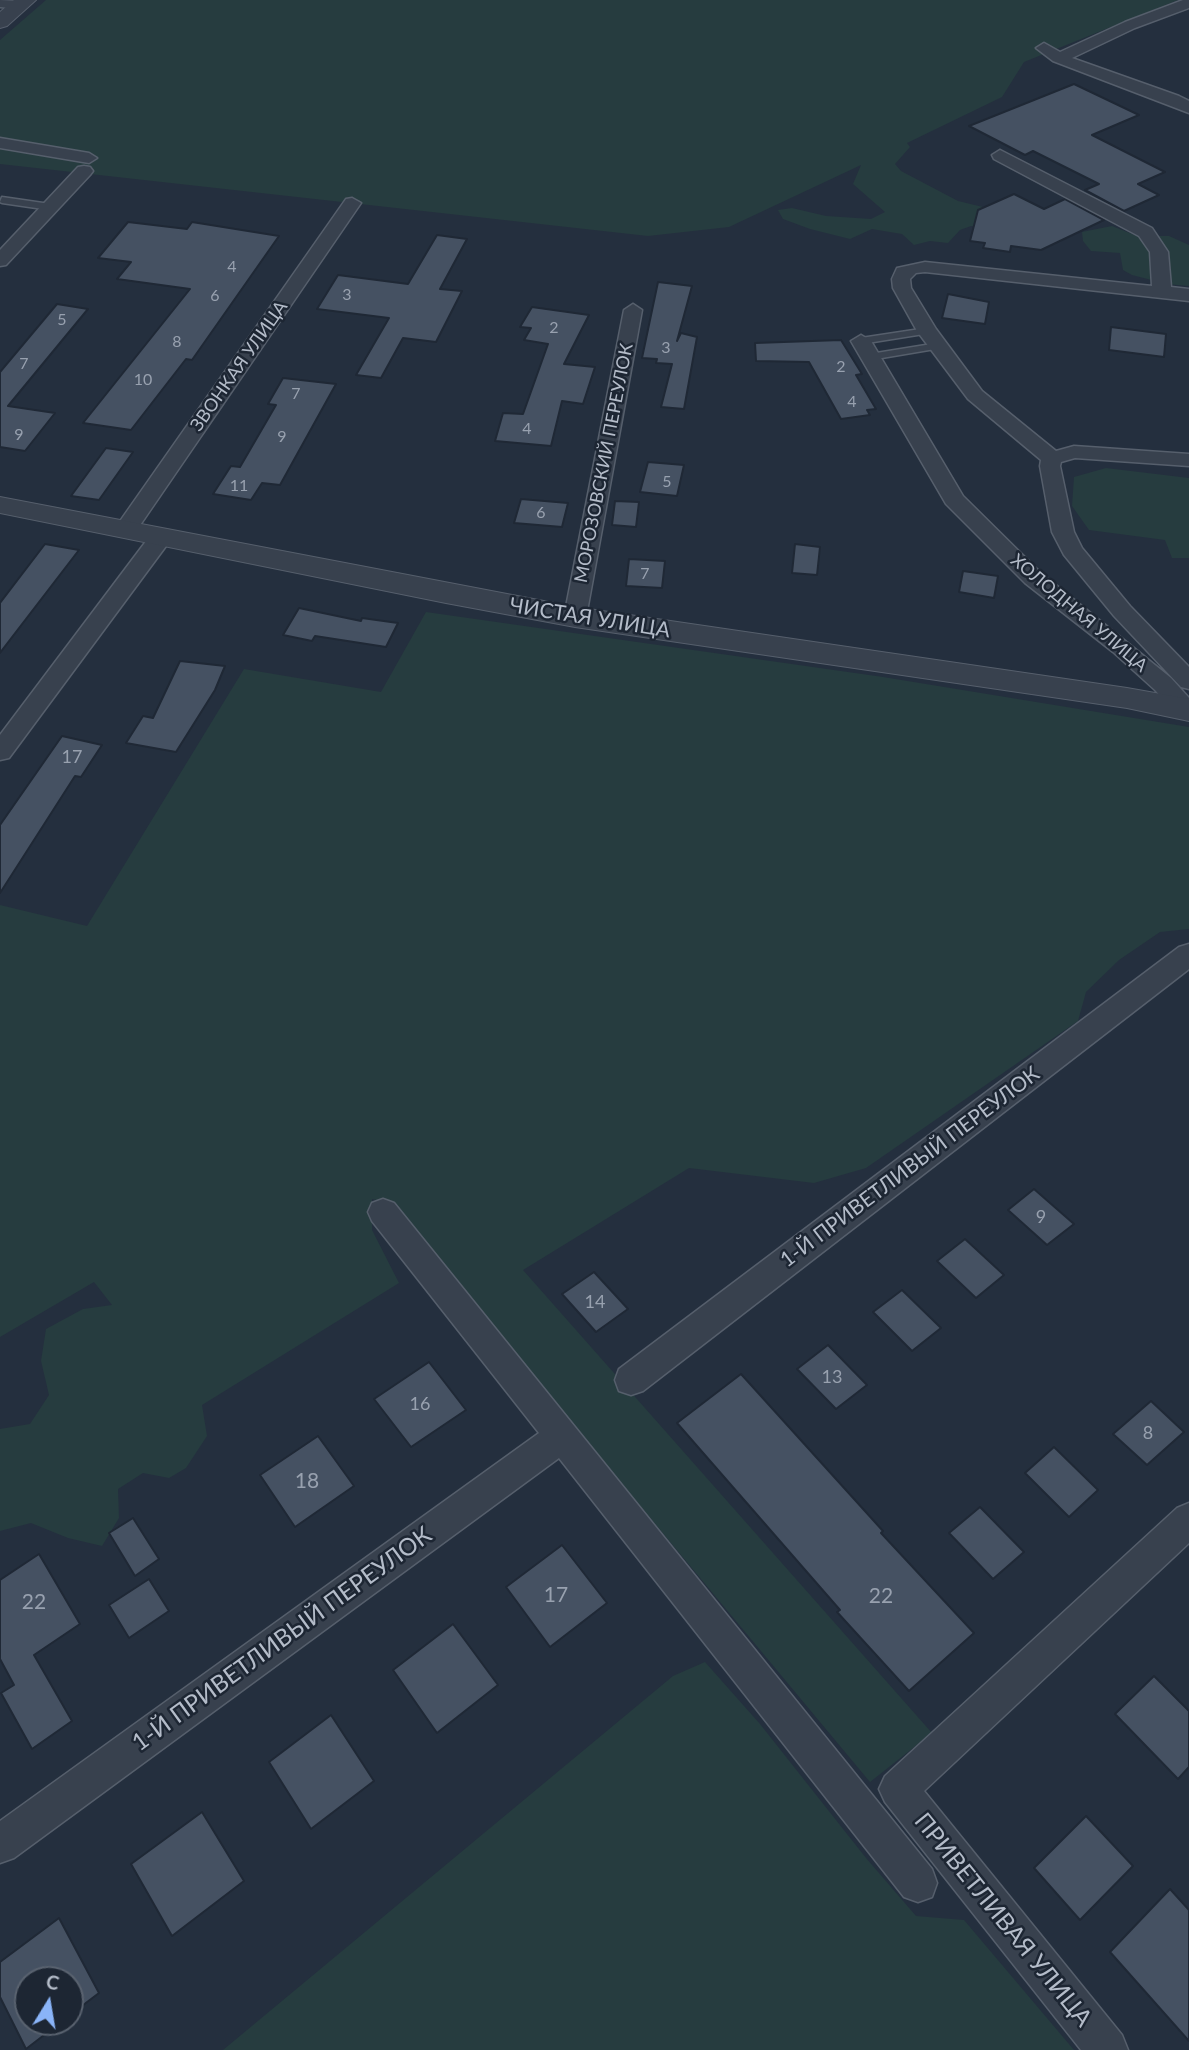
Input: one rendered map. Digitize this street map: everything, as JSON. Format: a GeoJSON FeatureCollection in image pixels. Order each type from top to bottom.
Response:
{"type":"FeatureCollection","features":[{"type":"Feature","properties":{"kind":"street"},"geometry":{"type":"LineString","coordinates":[[0,22],[15,3]]}},
{"type":"Feature","properties":{"kind":"street"},"geometry":{"type":"LineString","coordinates":[[1059,58],[1130,25],[1189,3]]}},
{"type":"Feature","properties":{"kind":"street"},"geometry":{"type":"LineString","coordinates":[[1044,48],[1059,58],[1173,99],[1189,108]]}},
{"type":"Feature","properties":{"kind":"street"},"geometry":{"type":"LineString","coordinates":[[0,142],[87,165],[0,261]]}},
{"type":"Feature","properties":{"kind":"street"},"geometry":{"type":"LineString","coordinates":[[1000,155],[1146,232],[1159,252],[1162,293]]}},
{"type":"Feature","properties":{"kind":"street","name":"ЗВОНКАЯ УЛИЦА"},"geometry":{"type":"LineString","coordinates":[[126,529],[352,203]]}},
{"type":"Feature","properties":{"kind":"street"},"geometry":{"type":"LineString","coordinates":[[1052,458],[975,395],[932,338],[902,288],[901,279],[912,268],[949,269],[1189,295]]}},
{"type":"Feature","properties":{"kind":"street","name":"МОРОЗОВСКИЙ ПЕРЕУЛОК"},"geometry":{"type":"LineString","coordinates":[[575,617],[633,310]]}},
{"type":"Feature","properties":{"kind":"street","name":"ХОЛОДНАЯ УЛИЦА"},"geometry":{"type":"LineString","coordinates":[[866,349],[954,499],[1033,578],[1121,647],[1163,684],[1187,700]]}},
{"type":"Feature","properties":{"kind":"street"},"geometry":{"type":"LineString","coordinates":[[1052,458],[1074,452],[1189,460]]}},
{"type":"Feature","properties":{"kind":"street"},"geometry":{"type":"LineString","coordinates":[[1052,458],[1050,466],[1063,532],[1072,550],[1122,611],[1187,700]]}},
{"type":"Feature","properties":{"kind":"street","name":"ЧИСТАЯ УЛИЦА"},"geometry":{"type":"LineString","coordinates":[[0,505],[575,617],[1187,700]]}},
{"type":"Feature","properties":{"kind":"street"},"geometry":{"type":"LineString","coordinates":[[0,752],[161,537]]}},
{"type":"Feature","properties":{"kind":"street","name":"1-Й ПРИВЕТЛИВЫЙ ПЕРЕУЛОК"},"geometry":{"type":"LineString","coordinates":[[631,1380],[1189,954]]}},
{"type":"Feature","properties":{"kind":"street"},"geometry":{"type":"LineString","coordinates":[[383,1212],[918,1884]]}},
{"type":"Feature","properties":{"kind":"street","name":"1-Й ПРИВЕТЛИВЫЙ ПЕРЕУЛОК"},"geometry":{"type":"LineString","coordinates":[[0,1844],[563,1435]]}},
{"type":"Feature","properties":{"kind":"street","name":"ПРИВЕТЛИВАЯ УЛИЦА"},"geometry":{"type":"LineString","coordinates":[[1107,2050],[898,1789],[1189,1520]]}},
{"type":"Feature","properties":{"kind":"lane"},"geometry":{"type":"LineString","coordinates":[[2,200],[50,206]]}},
{"type":"Feature","properties":{"kind":"lane"},"geometry":{"type":"LineString","coordinates":[[866,349],[932,338]]}},
{"type":"Feature","properties":{"kind":"lane"},"geometry":{"type":"LineString","coordinates":[[866,349],[932,338]]}},
{"type":"Feature","properties":{"kind":"green space"},"geometry":{"type":"Polygon","coordinates":[[[46,0],[1178,0],[1024,62],[1002,97],[907,143],[910,147],[895,164],[901,171],[958,201],[983,207],[1009,223],[1007,231],[971,226],[960,230],[948,243],[930,241],[914,245],[902,234],[872,229],[850,239],[783,219],[778,210],[792,208],[826,216],[871,219],[885,212],[853,184],[861,165],[729,227],[648,236],[0,164],[0,40],[46,0]]]}},
{"type":"Feature","properties":{"kind":"green space"},"geometry":{"type":"Polygon","coordinates":[[[1112,226],[1137,236],[1169,236],[1189,245],[1189,286],[1167,284],[1132,275],[1123,270],[1120,253],[1091,251],[1083,241],[1082,232],[1112,226]]]}},
{"type":"Feature","properties":{"kind":"green space"},"geometry":{"type":"Polygon","coordinates":[[[1106,468],[1189,478],[1189,558],[1172,558],[1165,540],[1089,530],[1072,506],[1074,477],[1106,468]]]}},
{"type":"Feature","properties":{"kind":"green space"},"geometry":{"type":"Polygon","coordinates":[[[426,612],[883,677],[1189,727],[1189,929],[1160,932],[1119,960],[1086,992],[1078,1021],[866,1168],[814,1183],[689,1168],[523,1270],[932,1733],[870,1782],[387,1202],[372,1199],[372,1230],[399,1283],[202,1405],[207,1436],[186,1468],[169,1478],[143,1473],[118,1489],[119,1518],[102,1546],[68,1538],[31,1523],[0,1531],[0,1429],[30,1424],[49,1395],[41,1361],[46,1329],[83,1309],[112,1305],[94,1282],[0,1337],[0,905],[87,926],[244,669],[381,692],[426,612]]]}},
{"type":"Feature","properties":{"kind":"green space"},"geometry":{"type":"Polygon","coordinates":[[[705,1662],[760,1724],[866,1858],[916,1916],[964,1920],[1074,2050],[223,2050],[673,1676],[705,1662]]]}},
{"type":"Feature","properties":{"kind":"building"},"geometry":{"type":"Polygon","coordinates":[[[1074,84],[1139,115],[1092,135],[1165,172],[1138,184],[1159,195],[1124,211],[1085,190],[1099,184],[1033,151],[1025,155],[969,126],[1074,84]]]}},
{"type":"Feature","properties":{"kind":"building"},"geometry":{"type":"Polygon","coordinates":[[[1014,194],[1044,209],[1065,199],[1104,220],[1041,250],[1011,246],[1010,252],[983,248],[985,243],[970,241],[978,210],[1014,194]]]}},
{"type":"Feature","properties":{"kind":"building"},"geometry":{"type":"Polygon","coordinates":[[[128,222],[187,229],[192,222],[279,236],[192,360],[186,359],[131,430],[83,423],[190,289],[117,279],[131,262],[98,258],[128,222]]]}},
{"type":"Feature","properties":{"kind":"building"},"geometry":{"type":"Polygon","coordinates":[[[437,235],[467,239],[440,289],[462,291],[436,342],[403,338],[381,378],[356,375],[389,318],[317,309],[338,275],[408,284],[437,235]]]}},
{"type":"Feature","properties":{"kind":"building"},"geometry":{"type":"Polygon","coordinates":[[[658,282],[692,286],[677,341],[681,333],[697,337],[684,409],[661,407],[672,364],[656,363],[657,359],[642,358],[658,282]]]}},
{"type":"Feature","properties":{"kind":"building"},"geometry":{"type":"Polygon","coordinates":[[[948,294],[989,302],[985,324],[942,318],[948,294]]]}},
{"type":"Feature","properties":{"kind":"building"},"geometry":{"type":"Polygon","coordinates":[[[57,304],[88,309],[8,406],[55,413],[25,451],[0,447],[0,372],[57,304]]]}},
{"type":"Feature","properties":{"kind":"building"},"geometry":{"type":"Polygon","coordinates":[[[532,307],[589,315],[564,364],[595,367],[583,404],[562,401],[551,446],[495,441],[503,413],[523,414],[548,344],[524,340],[531,328],[520,327],[532,307]]]}},
{"type":"Feature","properties":{"kind":"building"},"geometry":{"type":"Polygon","coordinates":[[[1111,327],[1166,334],[1164,357],[1109,350],[1111,327]]]}},
{"type":"Feature","properties":{"kind":"building"},"geometry":{"type":"Polygon","coordinates":[[[841,340],[862,374],[856,375],[876,409],[867,410],[870,415],[841,419],[809,362],[756,361],[755,343],[841,340]]]}},
{"type":"Feature","properties":{"kind":"building"},"geometry":{"type":"Polygon","coordinates":[[[283,378],[336,384],[280,485],[262,483],[251,500],[213,494],[231,466],[240,467],[276,405],[268,404],[283,378]]]}},
{"type":"Feature","properties":{"kind":"building"},"geometry":{"type":"Polygon","coordinates":[[[106,448],[133,452],[99,500],[71,496],[106,448]]]}},
{"type":"Feature","properties":{"kind":"building"},"geometry":{"type":"Polygon","coordinates":[[[648,462],[684,465],[677,496],[640,492],[648,462]]]}},
{"type":"Feature","properties":{"kind":"building"},"geometry":{"type":"Polygon","coordinates":[[[521,499],[568,503],[562,527],[514,523],[521,499]]]}},
{"type":"Feature","properties":{"kind":"building"},"geometry":{"type":"Polygon","coordinates":[[[615,501],[639,502],[636,527],[612,525],[615,501]]]}},
{"type":"Feature","properties":{"kind":"building"},"geometry":{"type":"Polygon","coordinates":[[[45,544],[79,550],[0,653],[0,603],[45,544]]]}},
{"type":"Feature","properties":{"kind":"building"},"geometry":{"type":"Polygon","coordinates":[[[795,544],[820,547],[817,575],[792,573],[795,544]]]}},
{"type":"Feature","properties":{"kind":"building"},"geometry":{"type":"Polygon","coordinates":[[[629,559],[665,561],[662,588],[626,586],[629,559]]]}},
{"type":"Feature","properties":{"kind":"building"},"geometry":{"type":"Polygon","coordinates":[[[963,571],[998,576],[994,598],[959,592],[963,571]]]}},
{"type":"Feature","properties":{"kind":"building"},"geometry":{"type":"Polygon","coordinates":[[[299,608],[361,621],[362,618],[398,623],[386,647],[315,636],[312,641],[283,635],[299,608]]]}},
{"type":"Feature","properties":{"kind":"building"},"geometry":{"type":"Polygon","coordinates":[[[180,661],[225,666],[215,690],[176,752],[126,743],[143,716],[153,718],[180,661]]]}},
{"type":"Feature","properties":{"kind":"building"},"geometry":{"type":"Polygon","coordinates":[[[62,736],[102,745],[81,777],[75,776],[0,893],[0,825],[62,736]]]}},
{"type":"Feature","properties":{"kind":"building"},"geometry":{"type":"Polygon","coordinates":[[[1034,1189],[1074,1224],[1047,1245],[1008,1210],[1034,1189]]]}},
{"type":"Feature","properties":{"kind":"building"},"geometry":{"type":"Polygon","coordinates":[[[965,1239],[1004,1275],[976,1298],[937,1261],[965,1239]]]}},
{"type":"Feature","properties":{"kind":"building"},"geometry":{"type":"Polygon","coordinates":[[[594,1272],[628,1309],[596,1332],[562,1294],[594,1272]]]}},
{"type":"Feature","properties":{"kind":"building"},"geometry":{"type":"Polygon","coordinates":[[[902,1290],[941,1328],[912,1351],[873,1312],[902,1290]]]}},
{"type":"Feature","properties":{"kind":"building"},"geometry":{"type":"Polygon","coordinates":[[[828,1345],[867,1385],[836,1409],[797,1369],[828,1345]]]}},
{"type":"Feature","properties":{"kind":"building"},"geometry":{"type":"Polygon","coordinates":[[[429,1362],[466,1410],[411,1447],[374,1399],[429,1362]]]}},
{"type":"Feature","properties":{"kind":"building"},"geometry":{"type":"Polygon","coordinates":[[[741,1374],[883,1531],[881,1533],[974,1633],[909,1691],[837,1612],[840,1610],[677,1423],[741,1374]]]}},
{"type":"Feature","properties":{"kind":"building"},"geometry":{"type":"Polygon","coordinates":[[[1151,1401],[1184,1432],[1147,1465],[1113,1434],[1151,1401]]]}},
{"type":"Feature","properties":{"kind":"building"},"geometry":{"type":"Polygon","coordinates":[[[318,1436],[354,1486],[295,1527],[260,1475],[318,1436]]]}},
{"type":"Feature","properties":{"kind":"building"},"geometry":{"type":"Polygon","coordinates":[[[1054,1447],[1098,1490],[1069,1517],[1025,1473],[1054,1447]]]}},
{"type":"Feature","properties":{"kind":"building"},"geometry":{"type":"Polygon","coordinates":[[[980,1507],[1024,1552],[993,1579],[949,1533],[980,1507]]]}},
{"type":"Feature","properties":{"kind":"building"},"geometry":{"type":"Polygon","coordinates":[[[133,1518],[159,1559],[135,1576],[109,1533],[133,1518]]]}},
{"type":"Feature","properties":{"kind":"building"},"geometry":{"type":"Polygon","coordinates":[[[562,1545],[607,1603],[550,1647],[506,1587],[562,1545]]]}},
{"type":"Feature","properties":{"kind":"building"},"geometry":{"type":"Polygon","coordinates":[[[39,1554],[80,1624],[34,1655],[72,1721],[32,1749],[1,1693],[14,1685],[0,1659],[0,1580],[39,1554]]]}},
{"type":"Feature","properties":{"kind":"building"},"geometry":{"type":"Polygon","coordinates":[[[149,1579],[169,1611],[129,1638],[109,1605],[149,1579]]]}},
{"type":"Feature","properties":{"kind":"building"},"geometry":{"type":"Polygon","coordinates":[[[453,1624],[498,1685],[437,1733],[393,1670],[453,1624]]]}},
{"type":"Feature","properties":{"kind":"building"},"geometry":{"type":"Polygon","coordinates":[[[1154,1676],[1189,1711],[1189,1767],[1178,1779],[1115,1714],[1154,1676]]]}},
{"type":"Feature","properties":{"kind":"building"},"geometry":{"type":"Polygon","coordinates":[[[331,1715],[374,1781],[311,1829],[269,1762],[331,1715]]]}},
{"type":"Feature","properties":{"kind":"building"},"geometry":{"type":"Polygon","coordinates":[[[202,1812],[244,1881],[172,1936],[131,1864],[202,1812]]]}},
{"type":"Feature","properties":{"kind":"building"},"geometry":{"type":"Polygon","coordinates":[[[1086,1816],[1133,1866],[1080,1920],[1034,1868],[1086,1816]]]}},
{"type":"Feature","properties":{"kind":"building"},"geometry":{"type":"Polygon","coordinates":[[[1170,1889],[1189,1910],[1189,2041],[1110,1952],[1170,1889]]]}},
{"type":"Feature","properties":{"kind":"building"},"geometry":{"type":"Polygon","coordinates":[[[59,1918],[99,1993],[84,2004],[84,1966],[14,1966],[14,2025],[0,1997],[0,1962],[59,1918]]]}},
{"type":"Feature","properties":{"kind":"building"},"geometry":{"type":"Polygon","coordinates":[[[20,2036],[43,2036],[26,2049],[20,2036]]]}}]}
